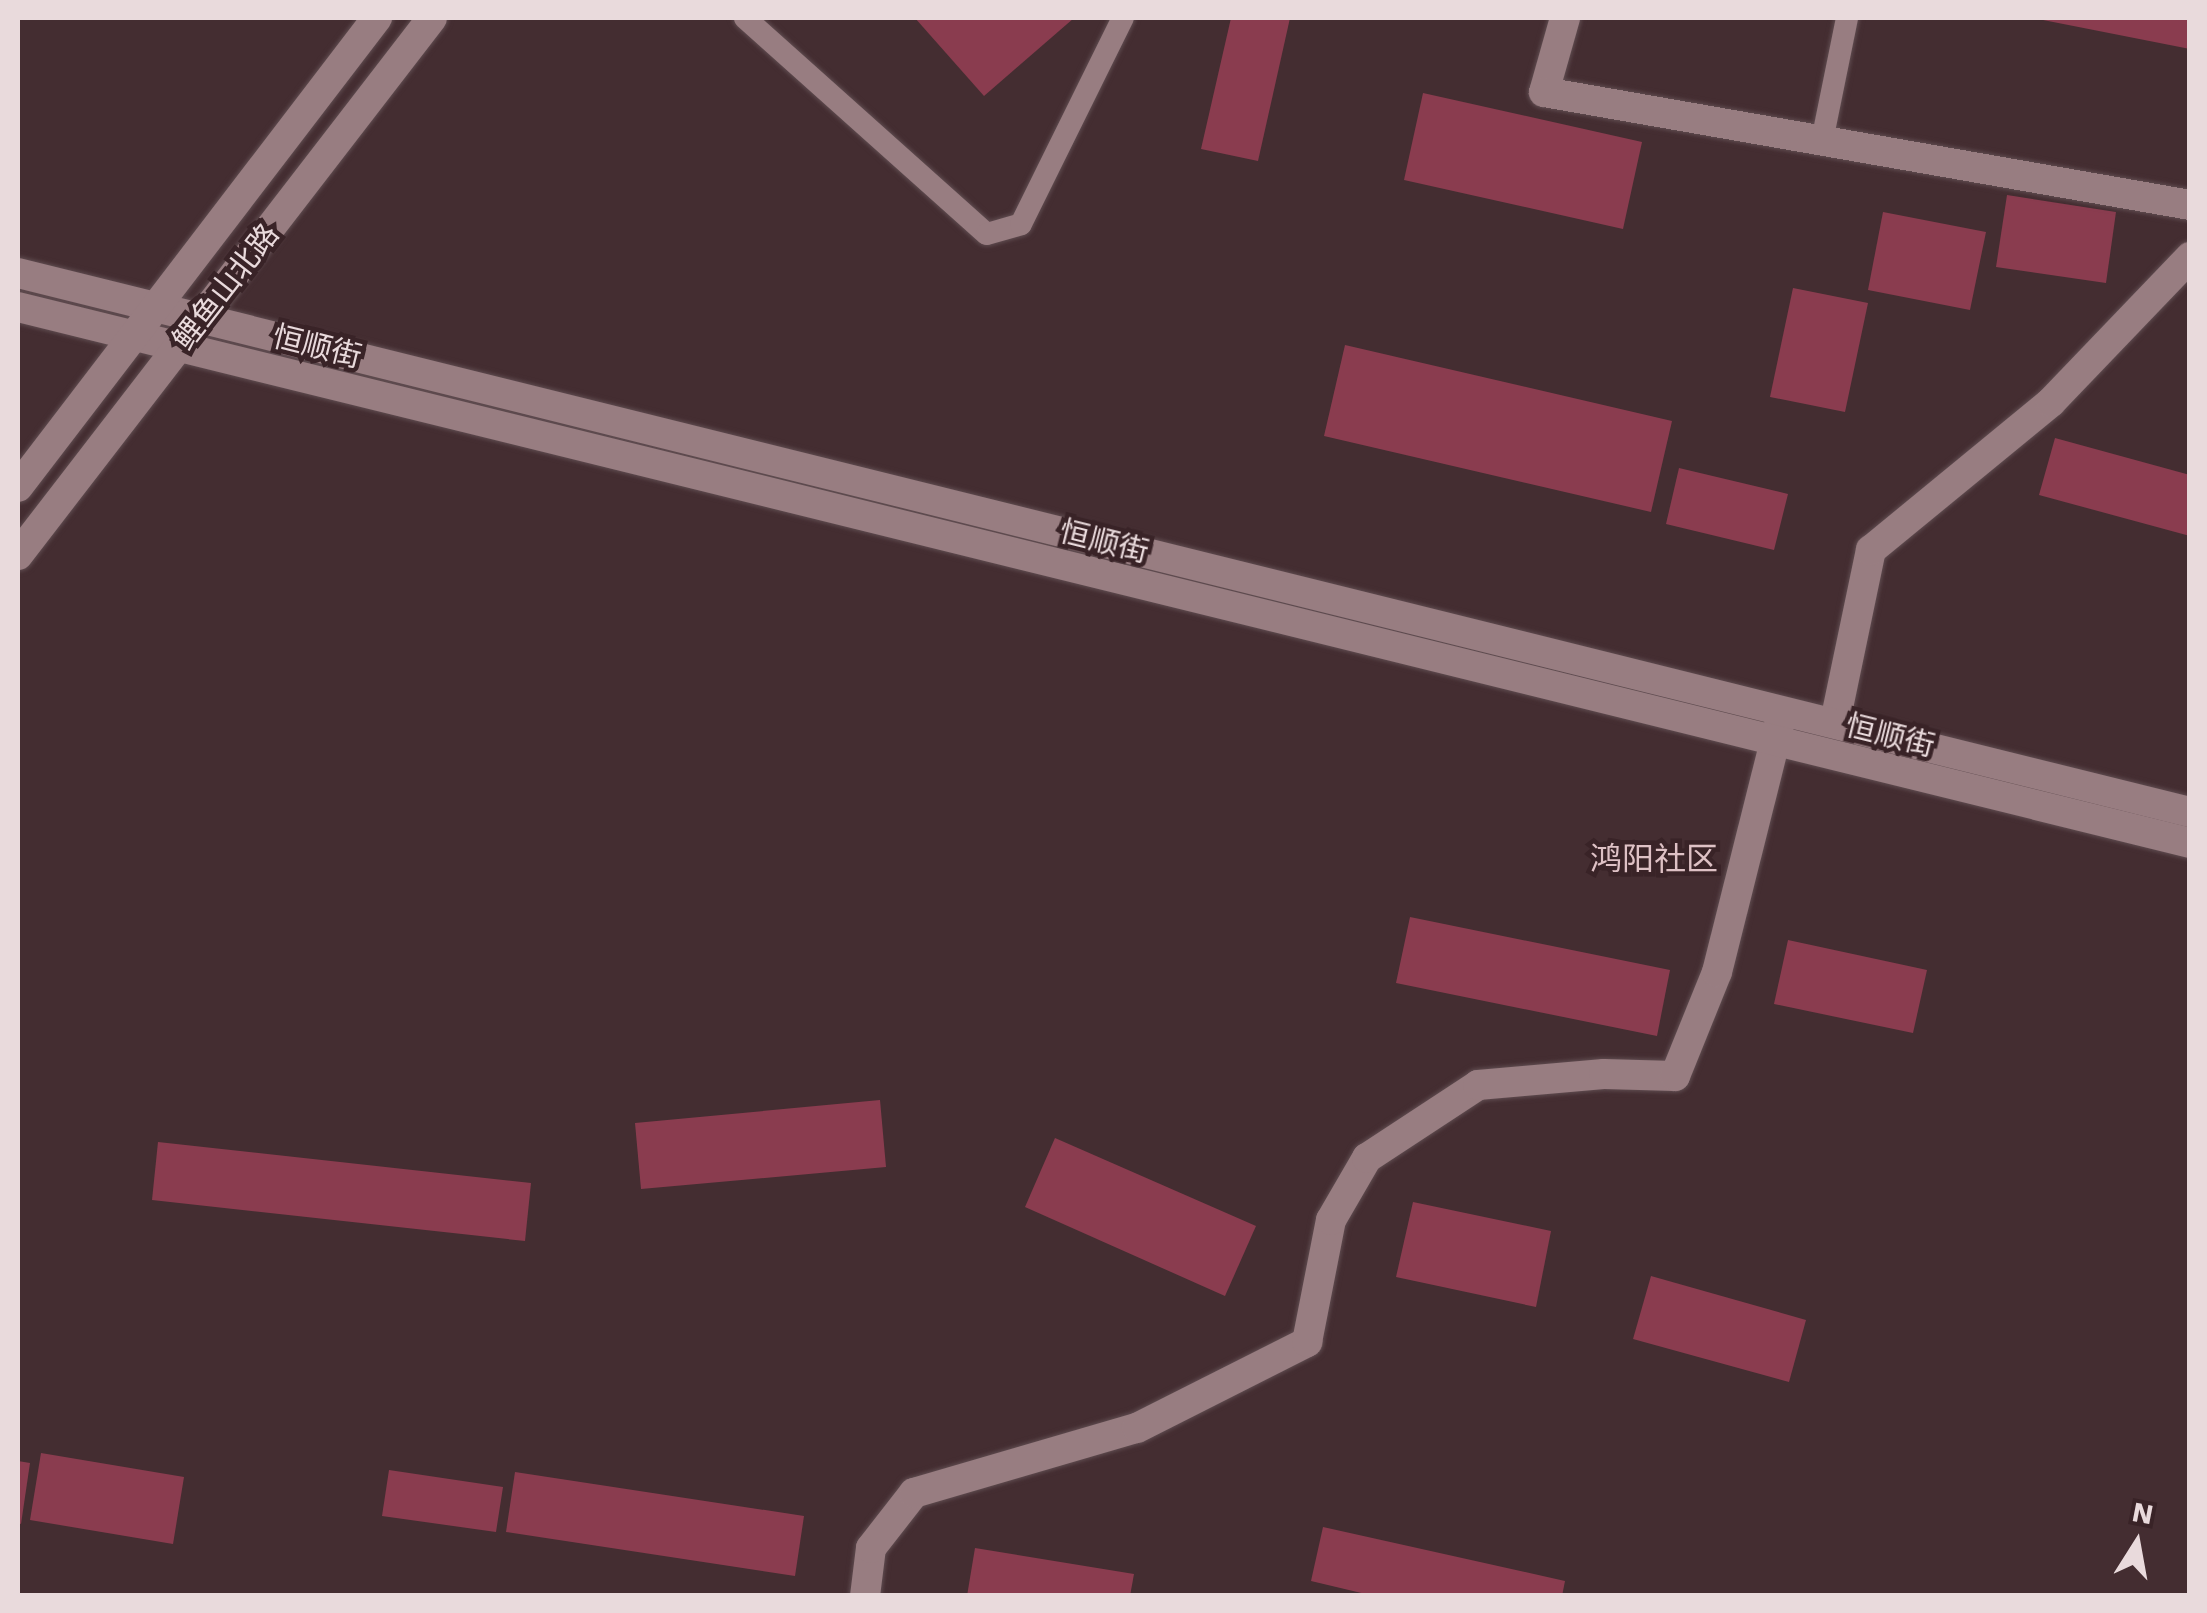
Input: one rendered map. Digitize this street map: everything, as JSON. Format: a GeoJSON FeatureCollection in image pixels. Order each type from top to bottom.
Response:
{"type":"FeatureCollection","features":[{"type":"Feature","properties":{"kind":"street","name":"鲤鱼山北路"},"geometry":{"type":"LineString","coordinates":[[18,487],[377,18]]}},
{"type":"Feature","properties":{"kind":"street","name":"鲤鱼山北路"},"geometry":{"type":"LineString","coordinates":[[18,554],[432,18]]}},
{"type":"Feature","properties":{"kind":"street"},"geometry":{"type":"LineString","coordinates":[[1565,18],[1544,92],[2190,205]]}},
{"type":"Feature","properties":{"kind":"street"},"geometry":{"type":"LineString","coordinates":[[1836,722],[1871,550],[2051,402],[2190,257]]}},
{"type":"Feature","properties":{"kind":"street","name":"恒顺街"},"geometry":{"type":"LineString","coordinates":[[18,273],[1779,724],[2190,844]]}},
{"type":"Feature","properties":{"kind":"street","name":"恒顺街"},"geometry":{"type":"LineString","coordinates":[[18,307],[1327,635],[1779,724],[1836,722],[2190,812]]}},
{"type":"Feature","properties":{"kind":"street"},"geometry":{"type":"LineString","coordinates":[[865,1596],[871,1548],[914,1493],[1137,1428],[1307,1342],[1331,1220],[1367,1158],[1478,1085],[1604,1074],[1675,1076],[1717,972],[1779,724]]}},
{"type":"Feature","properties":{"kind":"lane"},"geometry":{"type":"LineString","coordinates":[[745,18],[987,234],[1021,224],[1123,18]]}},
{"type":"Feature","properties":{"kind":"lane"},"geometry":{"type":"LineString","coordinates":[[1822,141],[1847,18]]}},
{"type":"Feature","properties":{"kind":"building"},"geometry":{"type":"Polygon","coordinates":[[[915,18],[1074,18],[984,96],[915,18]]]}},
{"type":"Feature","properties":{"kind":"building"},"geometry":{"type":"Polygon","coordinates":[[[1231,18],[1290,18],[1258,161],[1201,149],[1231,18]]]}},
{"type":"Feature","properties":{"kind":"building"},"geometry":{"type":"Polygon","coordinates":[[[2190,18],[2190,49],[2038,19],[2190,18]]]}},
{"type":"Feature","properties":{"kind":"building"},"geometry":{"type":"Polygon","coordinates":[[[1423,93],[1642,142],[1623,229],[1404,180],[1423,93]]]}},
{"type":"Feature","properties":{"kind":"building"},"geometry":{"type":"Polygon","coordinates":[[[2007,195],[2116,212],[2106,283],[1996,267],[2007,195]]]}},
{"type":"Feature","properties":{"kind":"building"},"geometry":{"type":"Polygon","coordinates":[[[1883,212],[1986,232],[1970,310],[1868,290],[1883,212]]]}},
{"type":"Feature","properties":{"kind":"building"},"geometry":{"type":"Polygon","coordinates":[[[1793,288],[1868,303],[1845,412],[1770,397],[1793,288]]]}},
{"type":"Feature","properties":{"kind":"building"},"geometry":{"type":"Polygon","coordinates":[[[1345,345],[1672,421],[1651,512],[1324,436],[1345,345]]]}},
{"type":"Feature","properties":{"kind":"building"},"geometry":{"type":"Polygon","coordinates":[[[2055,438],[2190,475],[2190,536],[2039,495],[2055,438]]]}},
{"type":"Feature","properties":{"kind":"building"},"geometry":{"type":"Polygon","coordinates":[[[1679,468],[1788,494],[1774,550],[1666,524],[1679,468]]]}},
{"type":"Feature","properties":{"kind":"building"},"geometry":{"type":"Polygon","coordinates":[[[1410,917],[1670,970],[1657,1036],[1396,983],[1410,917]]]}},
{"type":"Feature","properties":{"kind":"building"},"geometry":{"type":"Polygon","coordinates":[[[1788,940],[1927,970],[1913,1033],[1774,1004],[1788,940]]]}},
{"type":"Feature","properties":{"kind":"building"},"geometry":{"type":"Polygon","coordinates":[[[880,1100],[886,1167],[641,1189],[635,1123],[880,1100]]]}},
{"type":"Feature","properties":{"kind":"building"},"geometry":{"type":"Polygon","coordinates":[[[1055,1138],[1256,1226],[1225,1296],[1025,1207],[1055,1138]]]}},
{"type":"Feature","properties":{"kind":"building"},"geometry":{"type":"Polygon","coordinates":[[[158,1142],[531,1183],[525,1241],[152,1200],[158,1142]]]}},
{"type":"Feature","properties":{"kind":"building"},"geometry":{"type":"Polygon","coordinates":[[[1413,1202],[1551,1231],[1536,1307],[1396,1277],[1413,1202]]]}},
{"type":"Feature","properties":{"kind":"building"},"geometry":{"type":"Polygon","coordinates":[[[1651,1276],[1806,1320],[1789,1382],[1633,1339],[1651,1276]]]}},
{"type":"Feature","properties":{"kind":"building"},"geometry":{"type":"Polygon","coordinates":[[[41,1453],[184,1477],[173,1544],[30,1520],[41,1453]]]}},
{"type":"Feature","properties":{"kind":"building"},"geometry":{"type":"Polygon","coordinates":[[[18,1461],[30,1463],[21,1524],[18,1523],[18,1461]]]}},
{"type":"Feature","properties":{"kind":"building"},"geometry":{"type":"Polygon","coordinates":[[[389,1470],[503,1487],[496,1532],[382,1516],[389,1470]]]}},
{"type":"Feature","properties":{"kind":"building"},"geometry":{"type":"Polygon","coordinates":[[[515,1472],[804,1516],[795,1576],[506,1532],[515,1472]]]}},
{"type":"Feature","properties":{"kind":"building"},"geometry":{"type":"Polygon","coordinates":[[[1323,1527],[1565,1581],[1562,1596],[1374,1596],[1311,1581],[1323,1527]]]}},
{"type":"Feature","properties":{"kind":"building"},"geometry":{"type":"Polygon","coordinates":[[[975,1548],[1134,1574],[1130,1596],[967,1596],[975,1548]]]}},
{"type":"Feature","properties":{"kind":"district","name":"鸿阳社区"},"geometry":{"type":"Point","coordinates":[1654,859]}}]}
